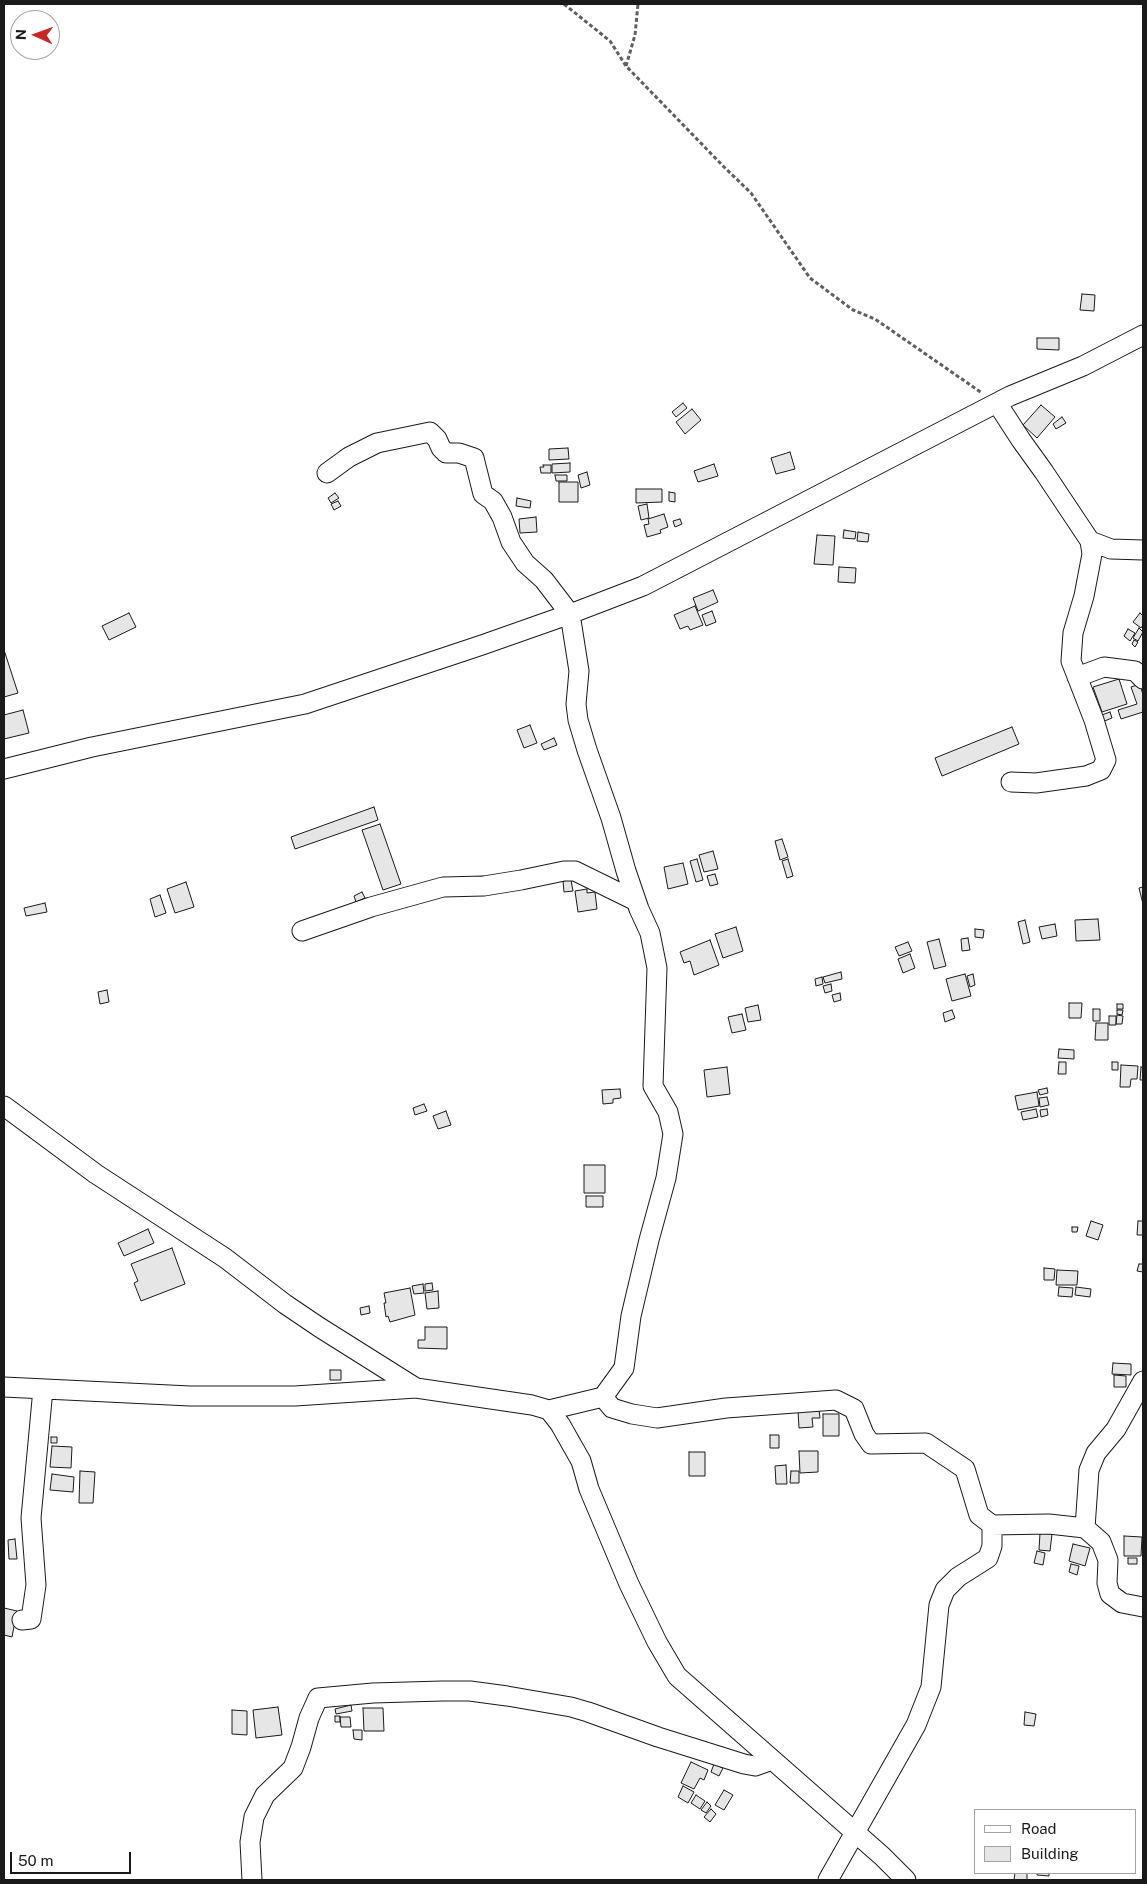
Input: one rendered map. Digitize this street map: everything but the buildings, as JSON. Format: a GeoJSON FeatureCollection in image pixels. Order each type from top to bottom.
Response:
{"type":"FeatureCollection","features":[{"type":"Feature","properties":{"kind":"street"},"geometry":{"type":"LineString","coordinates":[[4,769],[92,747],[305,704],[454,655],[570,614],[642,586],[1010,396],[1083,366],[1143,335]]}},
{"type":"Feature","properties":{"kind":"street"},"geometry":{"type":"LineString","coordinates":[[997,403],[1090,541],[1092,554],[1084,596],[1072,633],[1071,661],[1094,720],[1106,760],[1102,770],[1086,776],[1036,783],[1011,782]]}},
{"type":"Feature","properties":{"kind":"street"},"geometry":{"type":"LineString","coordinates":[[4,1387],[190,1396],[296,1396],[416,1388],[532,1405],[549,1410],[603,1396],[624,1368],[632,1316],[649,1240],[666,1178],[673,1134],[668,1112],[653,1086],[657,968],[650,933],[636,901],[611,818],[578,720],[576,704],[578,671],[570,614],[544,580],[525,563],[511,542],[502,517],[493,501],[483,494],[474,458],[459,453],[446,453],[430,432],[377,443],[349,457],[328,473]]}},
{"type":"Feature","properties":{"kind":"street"},"geometry":{"type":"LineString","coordinates":[[1090,541],[1111,549],[1143,550]]}},
{"type":"Feature","properties":{"kind":"street"},"geometry":{"type":"LineString","coordinates":[[1077,677],[1104,667],[1135,671],[1143,679]]}},
{"type":"Feature","properties":{"kind":"street"},"geometry":{"type":"LineString","coordinates":[[302,931],[371,907],[442,887],[484,886],[575,870],[636,901]]}},
{"type":"Feature","properties":{"kind":"street"},"geometry":{"type":"LineString","coordinates":[[4,1106],[96,1174],[225,1258],[284,1304],[416,1388]]}},
{"type":"Feature","properties":{"kind":"street"},"geometry":{"type":"LineString","coordinates":[[1085,1528],[1089,1470],[1096,1453],[1116,1429],[1143,1381]]}},
{"type":"Feature","properties":{"kind":"street"},"geometry":{"type":"LineString","coordinates":[[22,1620],[31,1619],[36,1585],[31,1518],[43,1389]]}},
{"type":"Feature","properties":{"kind":"street"},"geometry":{"type":"LineString","coordinates":[[603,1396],[612,1408],[632,1414],[657,1418],[726,1408],[836,1400],[854,1408],[864,1434],[871,1444],[926,1443],[965,1469],[978,1516],[992,1525],[1049,1524],[1085,1528],[1101,1542],[1108,1560],[1106,1583],[1110,1594],[1122,1603],[1143,1607]]}},
{"type":"Feature","properties":{"kind":"street"},"geometry":{"type":"LineString","coordinates":[[549,1410],[560,1424],[581,1461],[589,1489],[629,1584],[657,1642],[677,1676],[882,1856],[906,1880]]}},
{"type":"Feature","properties":{"kind":"street"},"geometry":{"type":"LineString","coordinates":[[828,1880],[856,1834],[916,1725],[931,1687],[939,1605],[945,1590],[958,1577],[988,1558],[992,1546],[992,1525]]}},
{"type":"Feature","properties":{"kind":"street"},"geometry":{"type":"LineString","coordinates":[[252,1880],[250,1842],[254,1817],[265,1795],[293,1768],[302,1746],[309,1718],[318,1698],[373,1693],[442,1691],[470,1691],[507,1696],[580,1709],[658,1737],[744,1764],[756,1766],[772,1760]]}},
{"type":"Feature","properties":{"kind":"path"},"geometry":{"type":"LineString","coordinates":[[564,4],[610,41],[626,66],[724,167],[752,193],[810,278],[853,310],[875,319],[997,403]]}},
{"type":"Feature","properties":{"kind":"path"},"geometry":{"type":"LineString","coordinates":[[626,66],[635,35],[638,4]]}}]}
